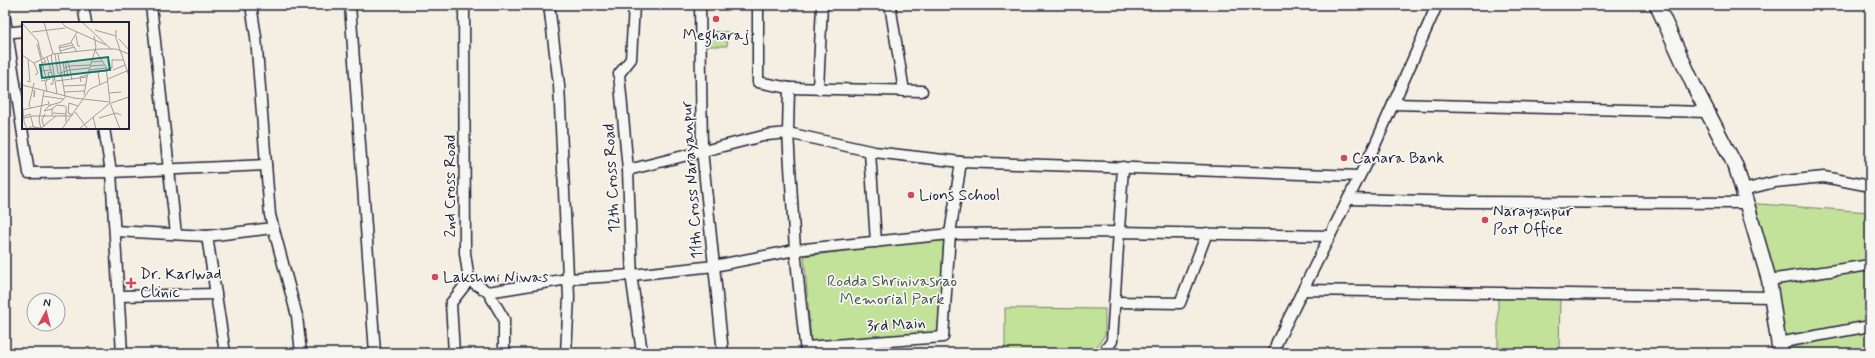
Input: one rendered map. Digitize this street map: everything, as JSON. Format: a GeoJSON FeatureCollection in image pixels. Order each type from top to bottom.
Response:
{"type":"FeatureCollection","features":[{"type":"Feature","properties":{"kind":"street"},"geometry":{"type":"LineString","coordinates":[[83,5],[85,22]]}},
{"type":"Feature","properties":{"kind":"street"},"geometry":{"type":"LineString","coordinates":[[151,5],[176,234]]}},
{"type":"Feature","properties":{"kind":"street"},"geometry":{"type":"LineString","coordinates":[[251,5],[256,37],[270,215],[297,316],[301,353]]}},
{"type":"Feature","properties":{"kind":"street"},"geometry":{"type":"LineString","coordinates":[[350,5],[375,353]]}},
{"type":"Feature","properties":{"kind":"street","name":"2nd Cross Road"},"geometry":{"type":"LineString","coordinates":[[464,5],[465,253],[469,280]]}},
{"type":"Feature","properties":{"kind":"street"},"geometry":{"type":"LineString","coordinates":[[549,5],[559,85],[568,280],[566,353]]}},
{"type":"Feature","properties":{"kind":"street","name":"12th Cross Road"},"geometry":{"type":"LineString","coordinates":[[634,5],[631,59],[619,74],[628,170],[632,275],[642,353]]}},
{"type":"Feature","properties":{"kind":"street","name":"11th Cross Narayanpur"},"geometry":{"type":"LineString","coordinates":[[700,5],[702,150],[723,353]]}},
{"type":"Feature","properties":{"kind":"street"},"geometry":{"type":"LineString","coordinates":[[758,5],[758,82],[789,88],[922,91]]}},
{"type":"Feature","properties":{"kind":"street"},"geometry":{"type":"LineString","coordinates":[[818,89],[822,5]]}},
{"type":"Feature","properties":{"kind":"street"},"geometry":{"type":"LineString","coordinates":[[890,5],[904,91]]}},
{"type":"Feature","properties":{"kind":"street"},"geometry":{"type":"LineString","coordinates":[[1274,353],[1393,104],[1437,5]]}},
{"type":"Feature","properties":{"kind":"street"},"geometry":{"type":"LineString","coordinates":[[1657,5],[1707,112],[1736,167],[1768,280],[1779,348],[1870,326]]}},
{"type":"Feature","properties":{"kind":"street"},"geometry":{"type":"LineString","coordinates":[[5,19],[29,173],[112,172],[266,165]]}},
{"type":"Feature","properties":{"kind":"street"},"geometry":{"type":"LineString","coordinates":[[6,33],[22,30]]}},
{"type":"Feature","properties":{"kind":"street"},"geometry":{"type":"LineString","coordinates":[[789,88],[788,134],[795,250],[806,350]]}},
{"type":"Feature","properties":{"kind":"street"},"geometry":{"type":"LineString","coordinates":[[1393,104],[1707,112]]}},
{"type":"Feature","properties":{"kind":"street"},"geometry":{"type":"LineString","coordinates":[[104,129],[112,172],[122,353]]}},
{"type":"Feature","properties":{"kind":"street"},"geometry":{"type":"LineString","coordinates":[[628,170],[767,134],[788,134],[870,152],[961,162],[1359,176]]}},
{"type":"Feature","properties":{"kind":"street"},"geometry":{"type":"LineString","coordinates":[[870,152],[876,242]]}},
{"type":"Feature","properties":{"kind":"street"},"geometry":{"type":"LineString","coordinates":[[950,234],[961,162]]}},
{"type":"Feature","properties":{"kind":"street"},"geometry":{"type":"LineString","coordinates":[[1103,353],[1112,341],[1123,167]]}},
{"type":"Feature","properties":{"kind":"street"},"geometry":{"type":"LineString","coordinates":[[1348,199],[1468,202],[1744,197],[1776,182],[1824,177],[1870,186]]}},
{"type":"Feature","properties":{"kind":"street"},"geometry":{"type":"LineString","coordinates":[[115,231],[206,236],[273,228]]}},
{"type":"Feature","properties":{"kind":"street"},"geometry":{"type":"LineString","coordinates":[[488,292],[568,280],[714,266],[795,250],[950,234],[1119,232],[1330,236]]}},
{"type":"Feature","properties":{"kind":"street"},"geometry":{"type":"LineString","coordinates":[[1114,302],[1180,303],[1208,233]]}},
{"type":"Feature","properties":{"kind":"street","name":"3rd Main"},"geometry":{"type":"LineString","coordinates":[[806,350],[943,337],[950,234]]}},
{"type":"Feature","properties":{"kind":"street"},"geometry":{"type":"LineString","coordinates":[[206,236],[225,353]]}},
{"type":"Feature","properties":{"kind":"street"},"geometry":{"type":"LineString","coordinates":[[1768,280],[1870,265]]}},
{"type":"Feature","properties":{"kind":"street"},"geometry":{"type":"LineString","coordinates":[[454,353],[451,303],[469,280],[488,292],[504,319],[504,353]]}},
{"type":"Feature","properties":{"kind":"street"},"geometry":{"type":"LineString","coordinates":[[1303,290],[1771,297]]}},
{"type":"Feature","properties":{"kind":"street"},"geometry":{"type":"LineString","coordinates":[[119,296],[216,294]]}},
{"type":"Feature","properties":{"kind":"green space"},"geometry":{"type":"Polygon","coordinates":[[[704,31],[728,32],[727,46],[704,46],[704,31]]]}},
{"type":"Feature","properties":{"kind":"green space"},"geometry":{"type":"Polygon","coordinates":[[[1746,203],[1870,212],[1870,353],[1780,353],[1746,203]]]}},
{"type":"Feature","properties":{"kind":"green space","name":"Rodda Shrinivasrao Memorial Park"},"geometry":{"type":"Polygon","coordinates":[[[944,239],[938,332],[811,341],[804,256],[944,239]]]}},
{"type":"Feature","properties":{"kind":"green space"},"geometry":{"type":"Polygon","coordinates":[[[1498,293],[1560,294],[1559,353],[1498,353],[1498,293]]]}},
{"type":"Feature","properties":{"kind":"green space"},"geometry":{"type":"Polygon","coordinates":[[[1005,308],[1105,309],[1105,335],[1092,353],[1005,353],[1005,308]]]}},
{"type":"Feature","properties":{"kind":"place","name":"Megharaj"},"geometry":{"type":"Point","coordinates":[716,19]}},
{"type":"Feature","properties":{"kind":"place","name":"Canara Bank"},"geometry":{"type":"Point","coordinates":[1344,158]}},
{"type":"Feature","properties":{"kind":"place","name":"Lions School"},"geometry":{"type":"Point","coordinates":[911,195]}},
{"type":"Feature","properties":{"kind":"place","name":"Narayanpur Post Office"},"geometry":{"type":"Point","coordinates":[1485,220]}},
{"type":"Feature","properties":{"kind":"place","name":"Lakshmi Niwas"},"geometry":{"type":"Point","coordinates":[435,277]}},
{"type":"Feature","properties":{"kind":"place","name":"Dr. Karlwad Clinic"},"geometry":{"type":"Point","coordinates":[131,283]}}]}
